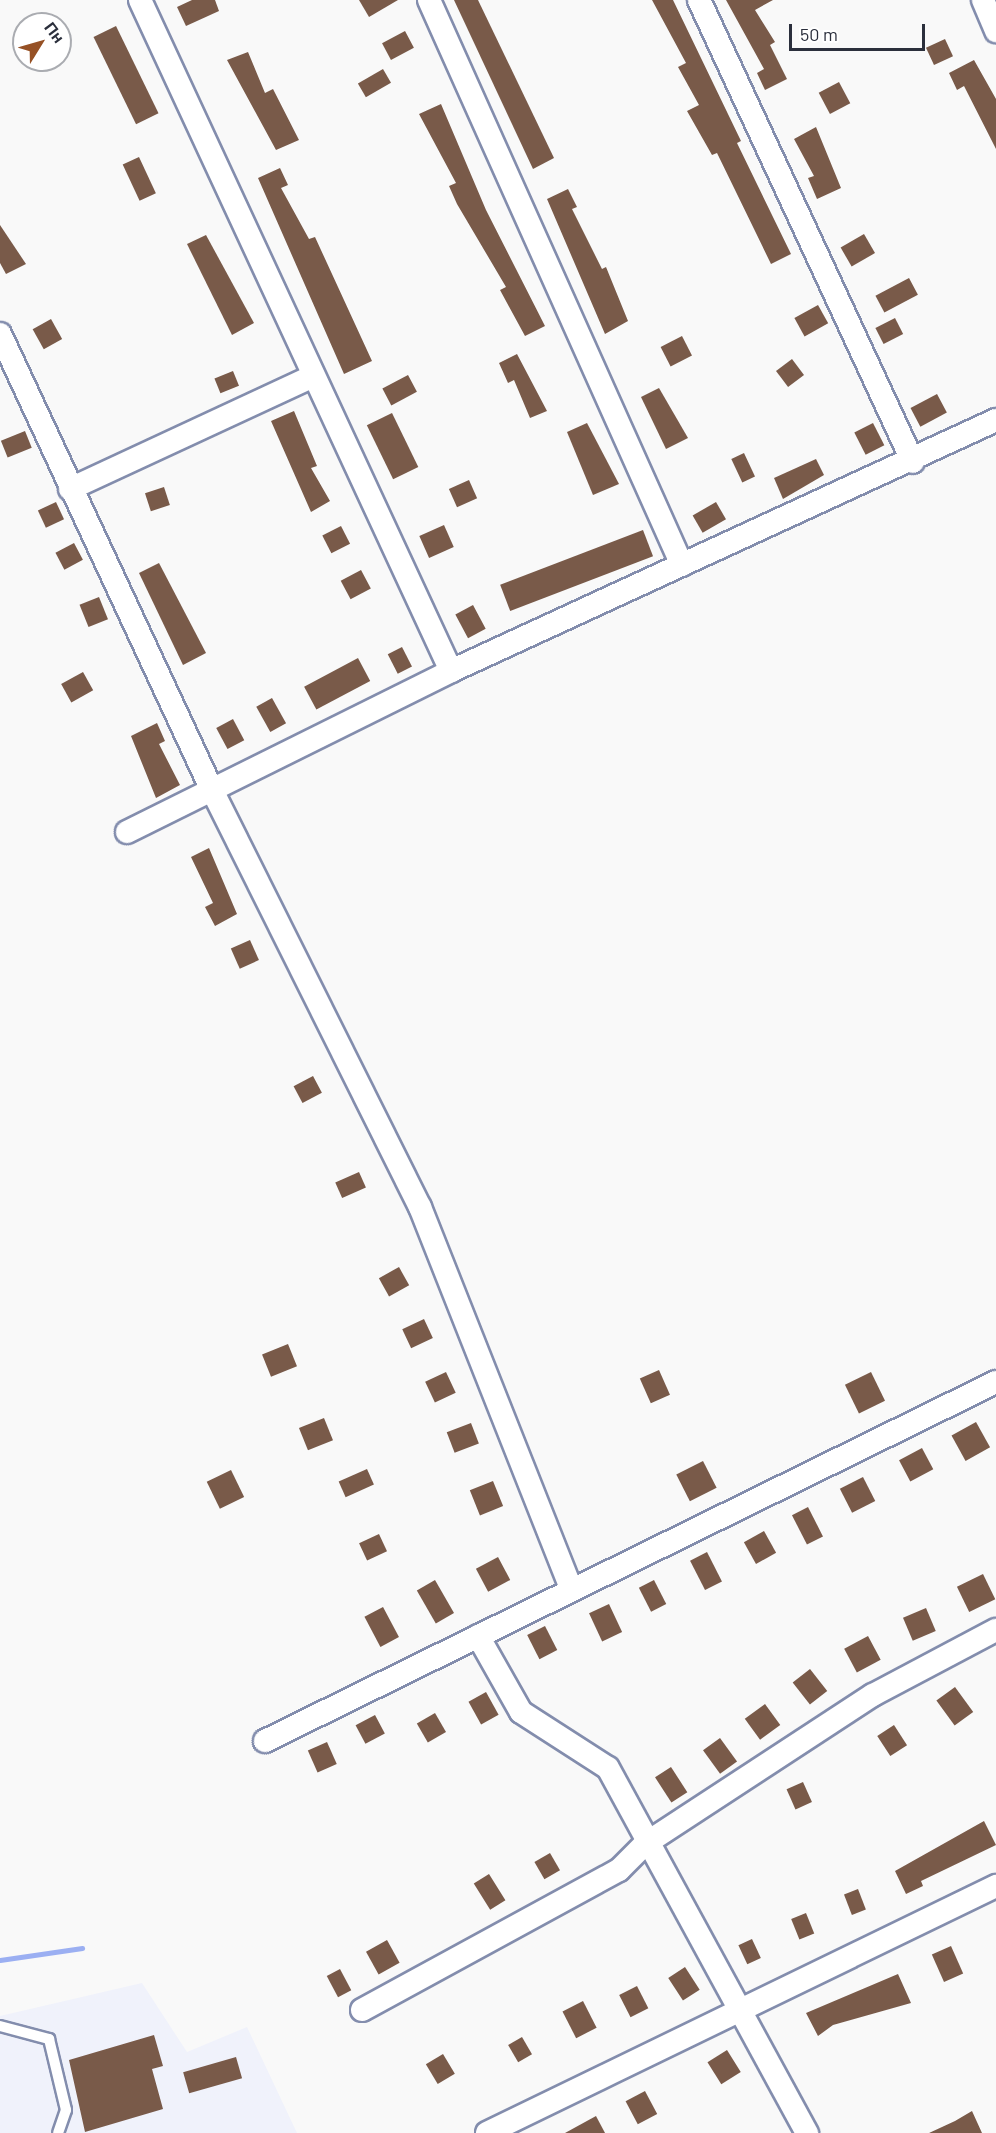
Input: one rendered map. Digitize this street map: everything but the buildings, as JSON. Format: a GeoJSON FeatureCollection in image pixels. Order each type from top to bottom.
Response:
{"type":"FeatureCollection","features":[{"type":"Feature","properties":{"kind":"street"},"geometry":{"type":"LineString","coordinates":[[140,0],[451,671]]}},
{"type":"Feature","properties":{"kind":"street"},"geometry":{"type":"LineString","coordinates":[[429,0],[682,565]]}},
{"type":"Feature","properties":{"kind":"street"},"geometry":{"type":"LineString","coordinates":[[699,0],[913,462]]}},
{"type":"Feature","properties":{"kind":"street"},"geometry":{"type":"LineString","coordinates":[[983,0],[996,31]]}},
{"type":"Feature","properties":{"kind":"street"},"geometry":{"type":"LineString","coordinates":[[0,334],[70,489],[212,790],[420,1207],[572,1590]]}},
{"type":"Feature","properties":{"kind":"street"},"geometry":{"type":"LineString","coordinates":[[70,489],[313,376]]}},
{"type":"Feature","properties":{"kind":"street"},"geometry":{"type":"LineString","coordinates":[[127,832],[451,671],[913,462],[996,420]]}},
{"type":"Feature","properties":{"kind":"street"},"geometry":{"type":"LineString","coordinates":[[265,1741],[996,1382]]}},
{"type":"Feature","properties":{"kind":"street"},"geometry":{"type":"LineString","coordinates":[[362,2010],[619,1870],[645,1844],[873,1695],[996,1630]]}},
{"type":"Feature","properties":{"kind":"street"},"geometry":{"type":"LineString","coordinates":[[478,1636],[521,1712],[608,1768],[645,1844],[807,2133]]}},
{"type":"Feature","properties":{"kind":"street"},"geometry":{"type":"LineString","coordinates":[[487,2133],[526,2124],[737,2008],[996,1886]]}},
{"type":"Feature","properties":{"kind":"lane"},"geometry":{"type":"LineString","coordinates":[[0,2026],[49,2039],[66,2110],[58,2133]]}},
{"type":"Feature","properties":{"kind":"shaded area"},"geometry":{"type":"Polygon","coordinates":[[[142,1983],[187,2052],[247,2027],[297,2133],[0,2133],[0,2016],[142,1983]]]}},
{"type":"Feature","properties":{"kind":"waterway"},"geometry":{"type":"LineString","coordinates":[[0,1960],[82,1948]]}}]}
